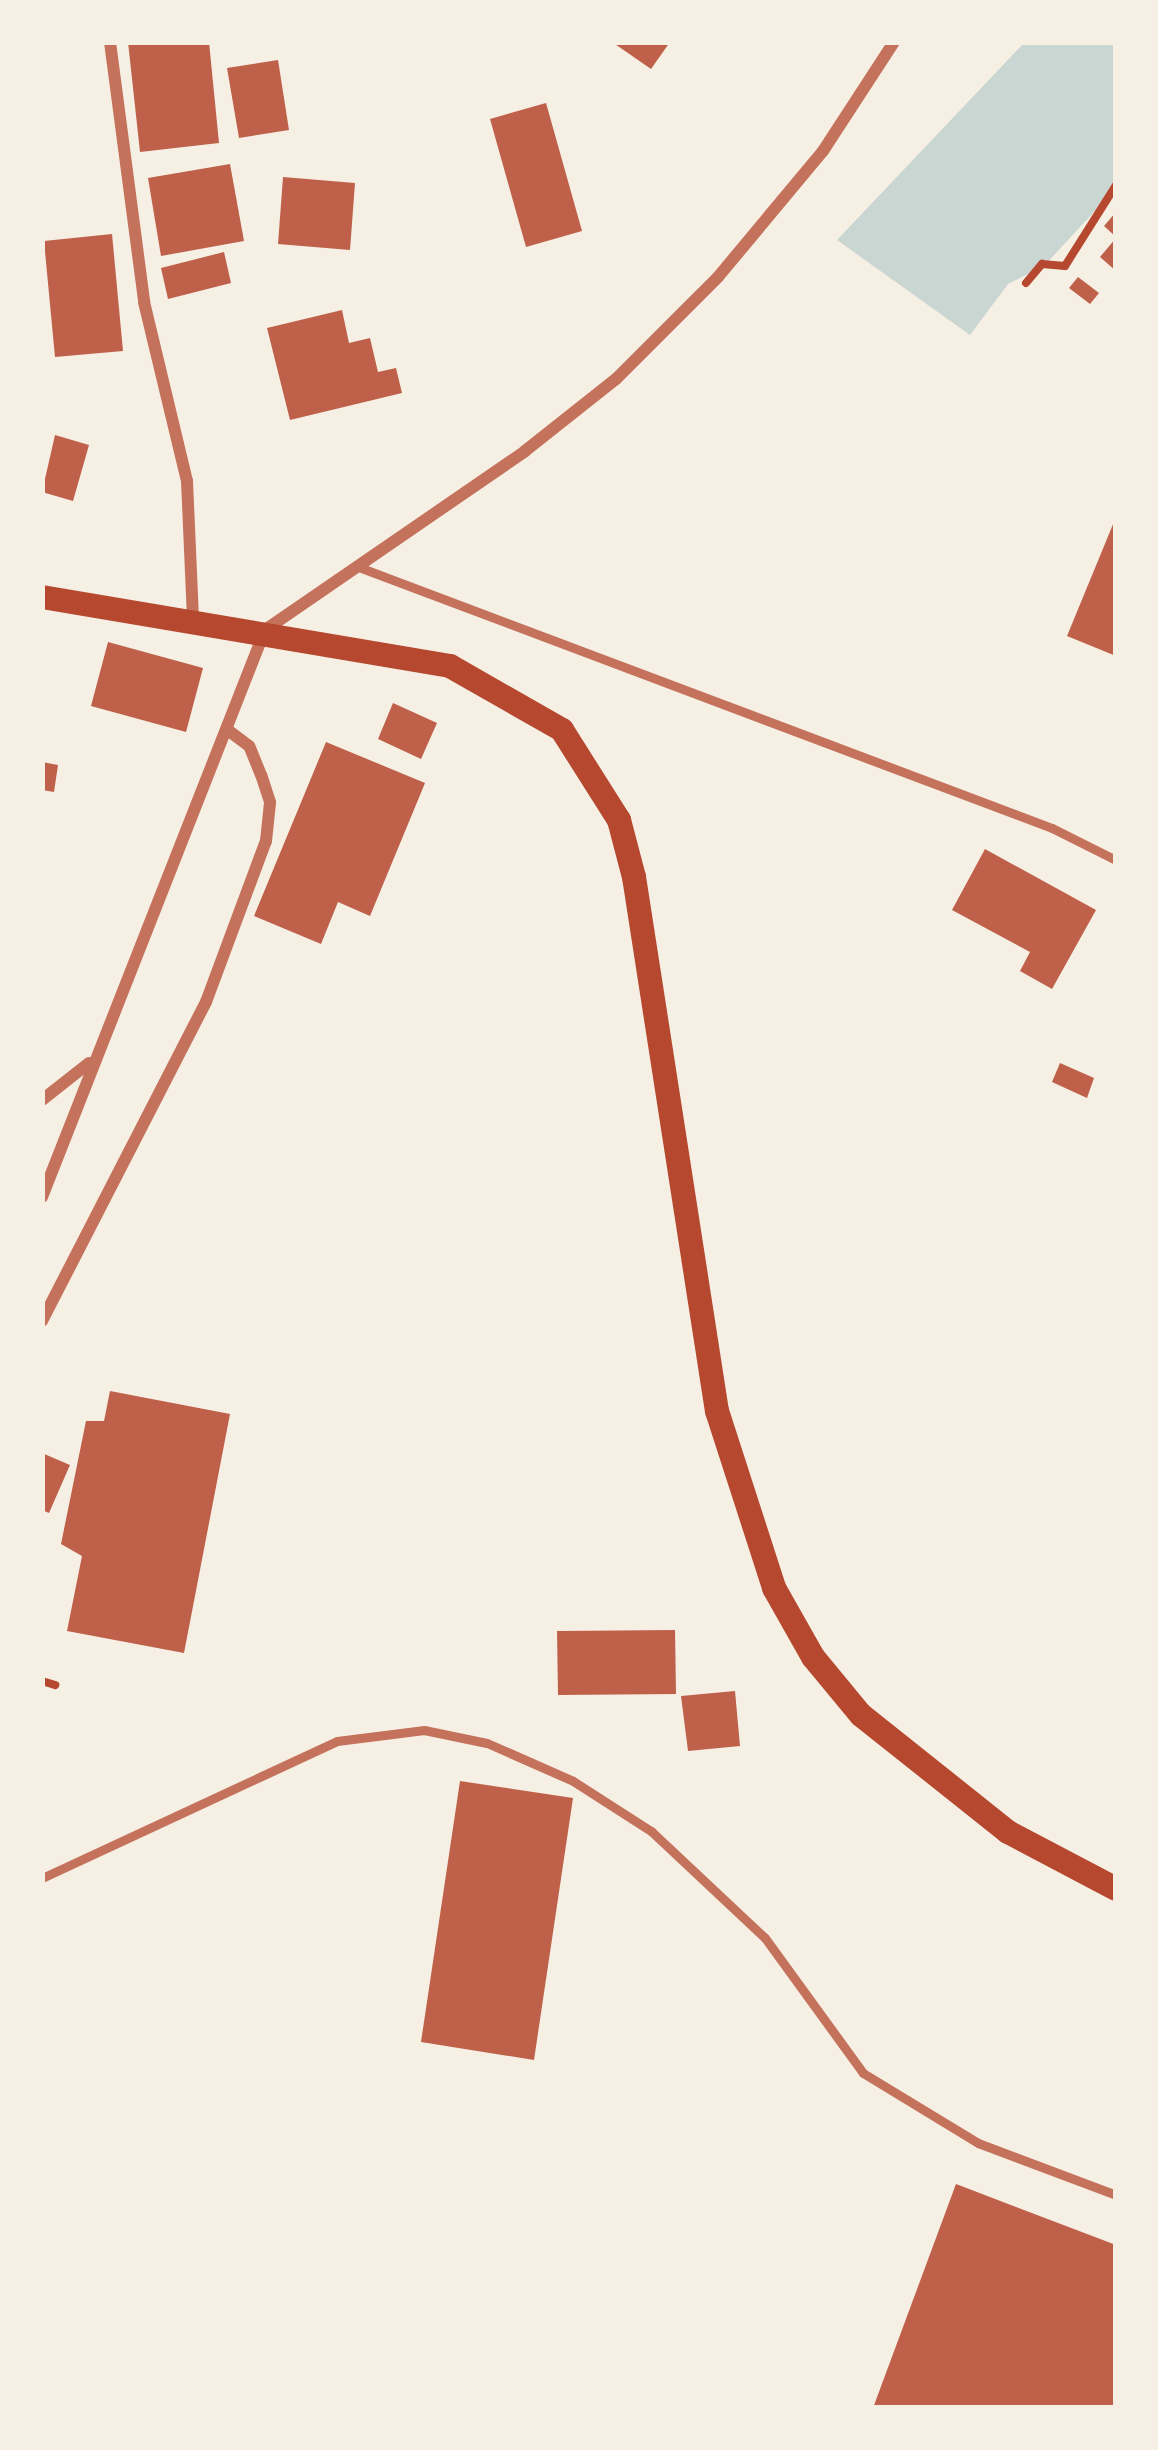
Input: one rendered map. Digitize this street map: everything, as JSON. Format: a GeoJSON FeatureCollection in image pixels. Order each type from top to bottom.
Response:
{"type":"FeatureCollection","features":[{"type":"Feature","properties":{"kind":"main road"},"geometry":{"type":"LineString","coordinates":[[42,597],[265,630],[467,674],[562,730],[596,773],[634,878],[717,1411],[774,1588],[813,1657],[861,1715],[1008,1832],[1116,1888]]}},
{"type":"Feature","properties":{"kind":"street"},"geometry":{"type":"LineString","coordinates":[[110,42],[144,302],[187,481],[193,620]]}},
{"type":"Feature","properties":{"kind":"street"},"geometry":{"type":"LineString","coordinates":[[42,1197],[69,1142],[90,1063],[265,630],[616,379],[718,277],[824,151],[894,42]]}},
{"type":"Feature","properties":{"kind":"street"},"geometry":{"type":"LineString","coordinates":[[42,1321],[206,1002],[266,841],[270,802],[262,775],[249,746],[228,730]]}},
{"type":"Feature","properties":{"kind":"street"},"geometry":{"type":"LineString","coordinates":[[42,1100],[90,1063]]}},
{"type":"Feature","properties":{"kind":"lane"},"geometry":{"type":"LineString","coordinates":[[356,566],[988,803],[1116,860]]}},
{"type":"Feature","properties":{"kind":"lane"},"geometry":{"type":"LineString","coordinates":[[42,1878],[337,1741],[424,1730],[487,1743],[573,1781],[651,1831],[765,1938],[863,2073],[978,2143],[1116,2195]]}},
{"type":"Feature","properties":{"kind":"path"},"geometry":{"type":"LineString","coordinates":[[1026,283],[1042,264],[1065,266],[1116,185]]}},
{"type":"Feature","properties":{"kind":"path"},"geometry":{"type":"LineString","coordinates":[[42,1681],[55,1685]]}},
{"type":"Feature","properties":{"kind":"shaded area"},"geometry":{"type":"Polygon","coordinates":[[[1025,42],[1116,42],[1116,188],[1044,266],[1008,284],[970,335],[837,240],[1025,42]]]}},
{"type":"Feature","properties":{"kind":"building"},"geometry":{"type":"Polygon","coordinates":[[[128,42],[209,42],[219,143],[140,152],[128,42]]]}},
{"type":"Feature","properties":{"kind":"building"},"geometry":{"type":"Polygon","coordinates":[[[612,42],[670,42],[651,69],[612,42]]]}},
{"type":"Feature","properties":{"kind":"building"},"geometry":{"type":"Polygon","coordinates":[[[278,60],[289,130],[239,138],[227,68],[278,60]]]}},
{"type":"Feature","properties":{"kind":"building"},"geometry":{"type":"Polygon","coordinates":[[[546,103],[582,231],[526,247],[490,119],[546,103]]]}},
{"type":"Feature","properties":{"kind":"building"},"geometry":{"type":"Polygon","coordinates":[[[230,164],[244,241],[161,256],[148,178],[230,164]]]}},
{"type":"Feature","properties":{"kind":"building"},"geometry":{"type":"Polygon","coordinates":[[[283,177],[355,183],[350,250],[278,244],[283,177]]]}},
{"type":"Feature","properties":{"kind":"building"},"geometry":{"type":"Polygon","coordinates":[[[1116,212],[1116,237],[1104,226],[1116,212]]]}},
{"type":"Feature","properties":{"kind":"building"},"geometry":{"type":"Polygon","coordinates":[[[112,234],[123,351],[55,357],[44,241],[112,234]]]}},
{"type":"Feature","properties":{"kind":"building"},"geometry":{"type":"Polygon","coordinates":[[[1116,238],[1116,271],[1100,257],[1116,238]]]}},
{"type":"Feature","properties":{"kind":"building"},"geometry":{"type":"Polygon","coordinates":[[[224,252],[231,283],[168,299],[161,268],[224,252]]]}},
{"type":"Feature","properties":{"kind":"building"},"geometry":{"type":"Polygon","coordinates":[[[1078,277],[1099,293],[1090,304],[1069,288],[1078,277]]]}},
{"type":"Feature","properties":{"kind":"building"},"geometry":{"type":"Polygon","coordinates":[[[342,310],[349,343],[370,338],[378,372],[396,368],[402,393],[290,420],[267,328],[342,310]]]}},
{"type":"Feature","properties":{"kind":"building"},"geometry":{"type":"Polygon","coordinates":[[[55,435],[89,445],[73,501],[42,492],[55,435]]]}},
{"type":"Feature","properties":{"kind":"building"},"geometry":{"type":"Polygon","coordinates":[[[1116,517],[1116,656],[1067,636],[1116,517]]]}},
{"type":"Feature","properties":{"kind":"building"},"geometry":{"type":"Polygon","coordinates":[[[108,642],[203,668],[186,732],[91,706],[108,642]]]}},
{"type":"Feature","properties":{"kind":"building"},"geometry":{"type":"Polygon","coordinates":[[[393,703],[437,723],[421,759],[378,739],[393,703]]]}},
{"type":"Feature","properties":{"kind":"building"},"geometry":{"type":"Polygon","coordinates":[[[326,742],[425,783],[370,916],[338,902],[321,944],[254,916],[326,742]]]}},
{"type":"Feature","properties":{"kind":"building"},"geometry":{"type":"Polygon","coordinates":[[[42,762],[58,765],[54,792],[42,790],[42,762]]]}},
{"type":"Feature","properties":{"kind":"building"},"geometry":{"type":"Polygon","coordinates":[[[985,849],[1096,910],[1052,989],[1020,971],[1030,952],[952,910],[985,849]]]}},
{"type":"Feature","properties":{"kind":"building"},"geometry":{"type":"Polygon","coordinates":[[[1060,1063],[1094,1078],[1087,1098],[1052,1082],[1060,1063]]]}},
{"type":"Feature","properties":{"kind":"building"},"geometry":{"type":"Polygon","coordinates":[[[110,1391],[230,1414],[184,1653],[67,1631],[82,1556],[61,1544],[86,1421],[104,1421],[110,1391]]]}},
{"type":"Feature","properties":{"kind":"building"},"geometry":{"type":"Polygon","coordinates":[[[42,1453],[70,1465],[49,1513],[42,1510],[42,1453]]]}},
{"type":"Feature","properties":{"kind":"building"},"geometry":{"type":"Polygon","coordinates":[[[675,1630],[676,1694],[558,1695],[557,1631],[675,1630]]]}},
{"type":"Feature","properties":{"kind":"building"},"geometry":{"type":"Polygon","coordinates":[[[735,1691],[740,1746],[688,1751],[681,1696],[735,1691]]]}},
{"type":"Feature","properties":{"kind":"building"},"geometry":{"type":"Polygon","coordinates":[[[460,1781],[573,1798],[534,2060],[421,2042],[460,1781]]]}},
{"type":"Feature","properties":{"kind":"building"},"geometry":{"type":"Polygon","coordinates":[[[956,2184],[1116,2245],[1116,2408],[873,2408],[956,2184]]]}}]}
